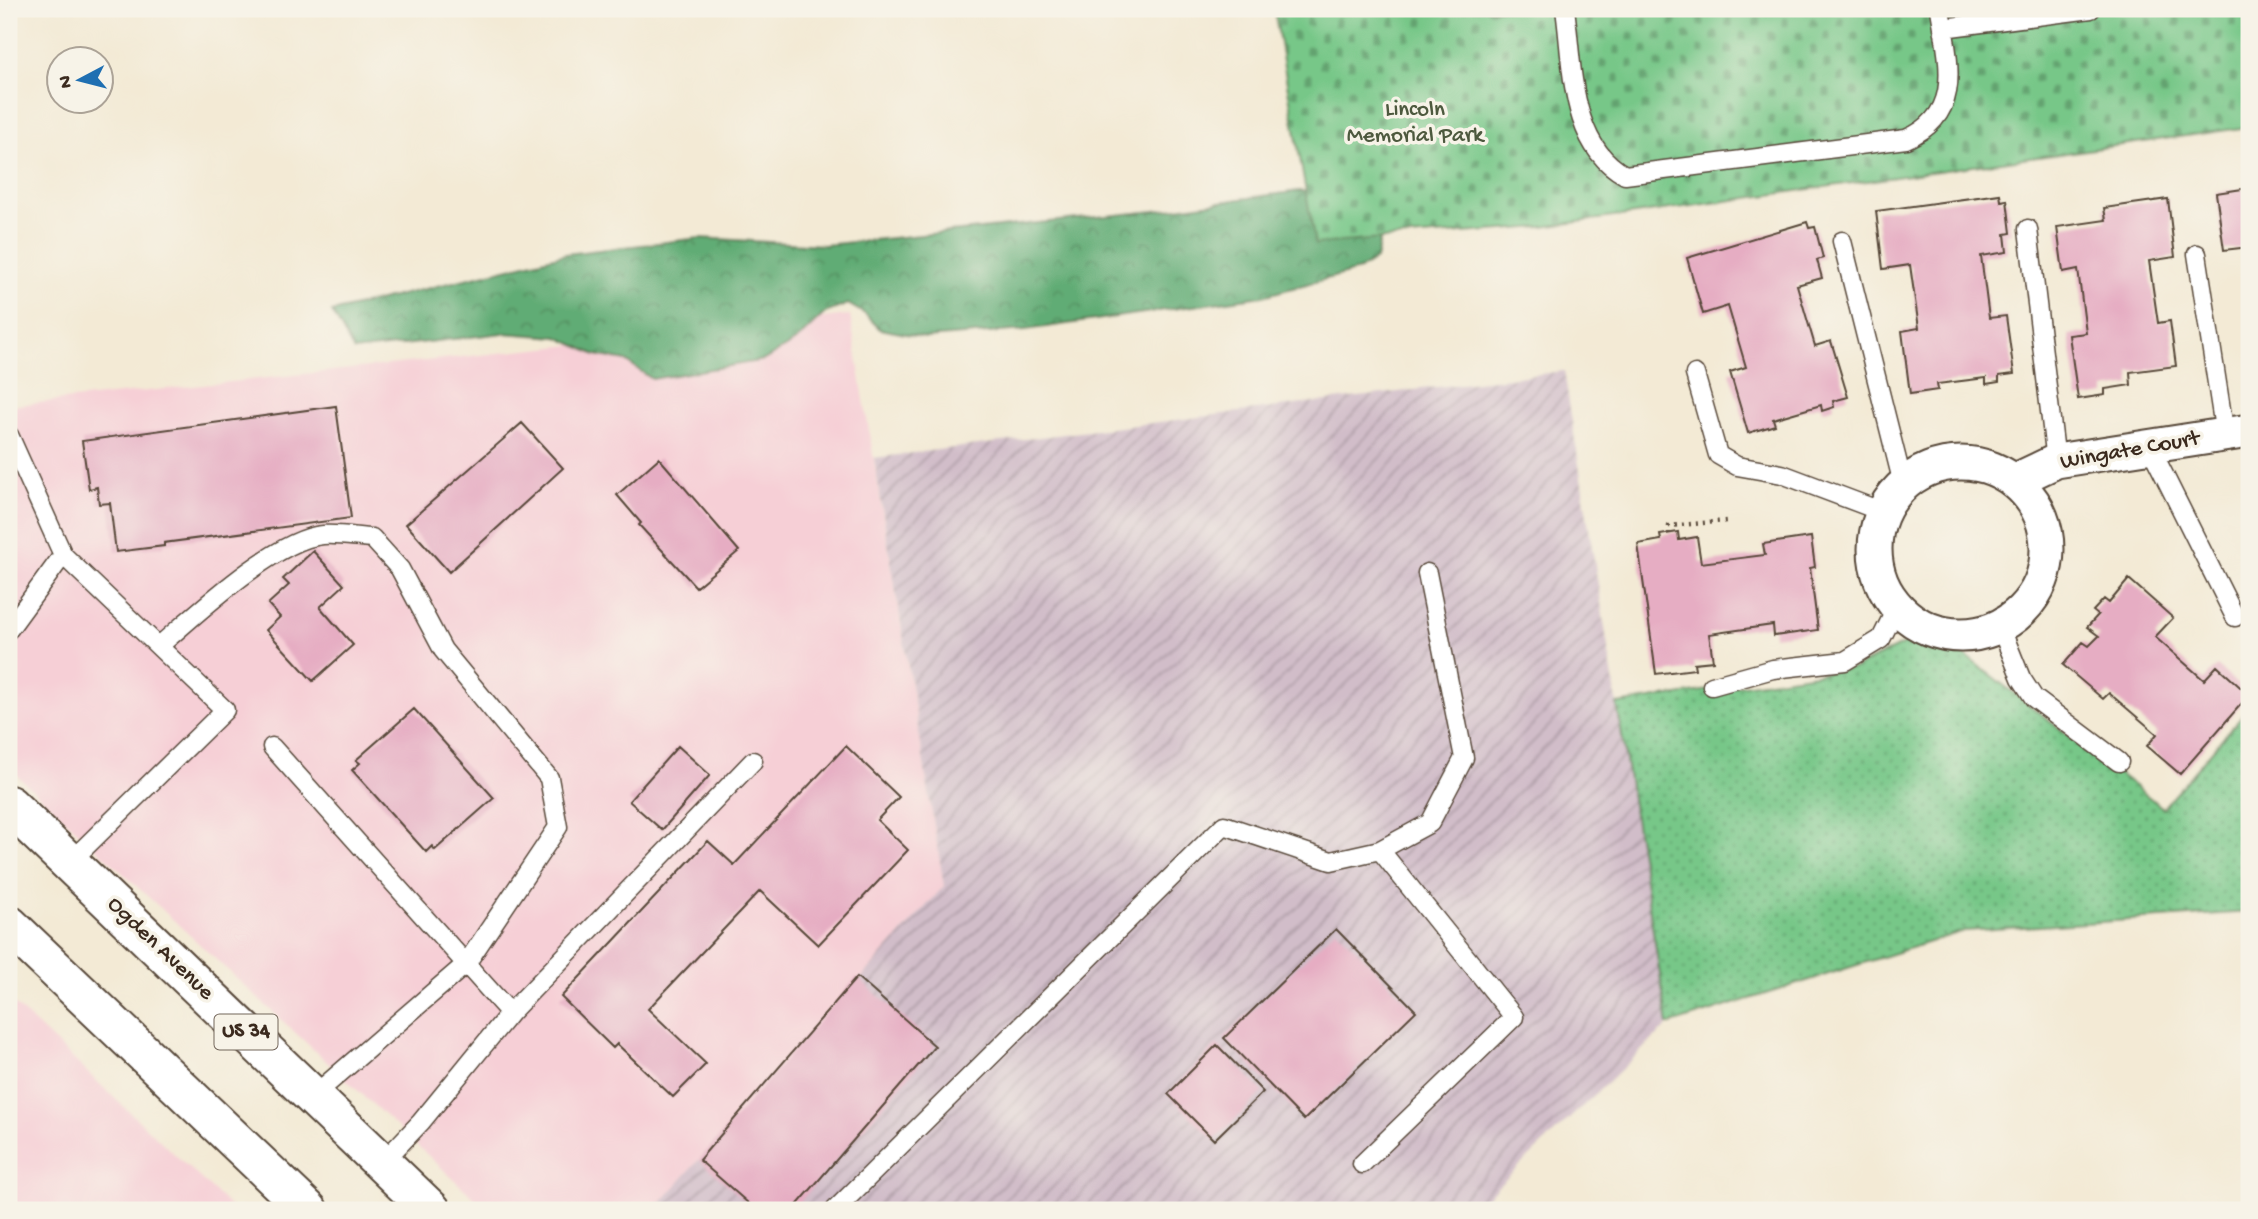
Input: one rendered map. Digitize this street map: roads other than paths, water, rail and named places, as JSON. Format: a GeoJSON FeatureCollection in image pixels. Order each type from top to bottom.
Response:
{"type":"FeatureCollection","features":[{"type":"Feature","properties":{"kind":"main road","name":"Ogden Avenue"},"geometry":{"type":"LineString","coordinates":[[9,805],[71,861],[382,1163],[422,1208]]}},
{"type":"Feature","properties":{"kind":"main road"},"geometry":{"type":"LineString","coordinates":[[9,925],[308,1210]]}},
{"type":"Feature","properties":{"kind":"street","name":"Wingate Court"},"geometry":{"type":"LineString","coordinates":[[2014,481],[2056,461],[2237,433]]}},
{"type":"Feature","properties":{"kind":"street"},"geometry":{"type":"LineString","coordinates":[[1970,463],[1993,469],[2014,481],[2031,499],[2042,521],[2047,545],[2044,569],[2035,592],[2020,611],[2000,626],[1978,633],[1954,635],[1931,630],[1897,607],[1883,586],[1876,562],[1875,537],[1883,512],[1903,484],[1923,471],[1946,464],[1970,463]]}},
{"type":"Feature","properties":{"kind":"lane"},"geometry":{"type":"LineString","coordinates":[[1565,9],[1580,111],[1587,136],[1609,167],[1625,175],[1906,139],[1922,133],[1934,123],[1949,87],[1940,9]]}},
{"type":"Feature","properties":{"kind":"lane"},"geometry":{"type":"LineString","coordinates":[[1943,28],[2091,9]]}},
{"type":"Feature","properties":{"kind":"lane"},"geometry":{"type":"LineString","coordinates":[[2028,229],[2056,461]]}},
{"type":"Feature","properties":{"kind":"lane"},"geometry":{"type":"LineString","coordinates":[[1842,241],[1903,484]]}},
{"type":"Feature","properties":{"kind":"lane"},"geometry":{"type":"LineString","coordinates":[[2197,254],[2237,433]]}},
{"type":"Feature","properties":{"kind":"lane"},"geometry":{"type":"LineString","coordinates":[[1695,374],[1718,455],[1737,466],[1782,474],[1883,512]]}},
{"type":"Feature","properties":{"kind":"lane"},"geometry":{"type":"LineString","coordinates":[[9,435],[64,555],[225,710],[71,861]]}},
{"type":"Feature","properties":{"kind":"lane"},"geometry":{"type":"LineString","coordinates":[[2148,446],[2235,617]]}},
{"type":"Feature","properties":{"kind":"lane"},"geometry":{"type":"LineString","coordinates":[[159,646],[210,602],[280,550],[321,535],[372,538],[400,569],[443,650],[549,778],[558,827],[466,964],[312,1097]]}},
{"type":"Feature","properties":{"kind":"lane"},"geometry":{"type":"LineString","coordinates":[[9,629],[64,555]]}},
{"type":"Feature","properties":{"kind":"lane"},"geometry":{"type":"LineString","coordinates":[[835,1210],[1223,825],[1331,861],[1380,850],[1430,823],[1464,758],[1427,573]]}},
{"type":"Feature","properties":{"kind":"lane"},"geometry":{"type":"LineString","coordinates":[[1712,686],[1773,669],[1845,661],[1881,639],[1897,607]]}},
{"type":"Feature","properties":{"kind":"lane"},"geometry":{"type":"LineString","coordinates":[[2000,626],[2021,678],[2034,698],[2119,762]]}},
{"type":"Feature","properties":{"kind":"lane"},"geometry":{"type":"LineString","coordinates":[[272,747],[510,1013]]}},
{"type":"Feature","properties":{"kind":"lane"},"geometry":{"type":"LineString","coordinates":[[382,1163],[421,1122],[510,1013],[753,761]]}},
{"type":"Feature","properties":{"kind":"lane"},"geometry":{"type":"LineString","coordinates":[[1362,1164],[1514,1017],[1380,850]]}},
{"type":"Feature","properties":{"kind":"park label","name":"Lincoln Memorial Park"},"geometry":{"type":"Point","coordinates":[1415,123]}}]}
